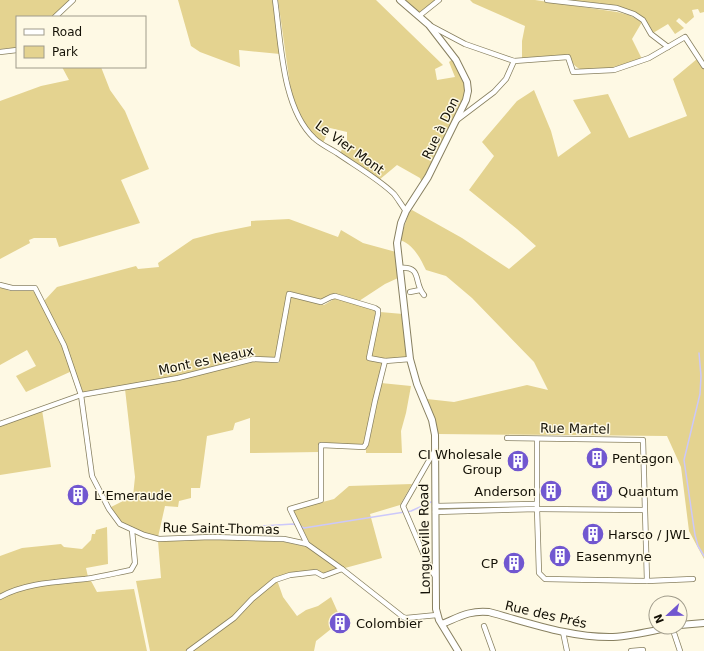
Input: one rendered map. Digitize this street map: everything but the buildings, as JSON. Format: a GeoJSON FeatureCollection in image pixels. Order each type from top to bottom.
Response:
{"type":"FeatureCollection","features":[{"type":"Feature","properties":{"kind":"main road","name":"Rue à Don"},"geometry":{"type":"LineString","coordinates":[[400,0],[429,25],[456,60],[467,82],[468,91],[466,100],[457,120],[428,177],[406,211]]}},
{"type":"Feature","properties":{"kind":"main road","name":"Longueville Road"},"geometry":{"type":"LineString","coordinates":[[406,211],[401,223],[397,242],[410,359],[417,384],[432,420],[435,435],[436,609],[437,615],[458,651]]}},
{"type":"Feature","properties":{"kind":"main road","name":"Rue des Prés"},"geometry":{"type":"LineString","coordinates":[[442,624],[464,614],[478,611],[495,614],[562,632],[590,636],[614,637],[648,631]]}},
{"type":"Feature","properties":{"kind":"main road"},"geometry":{"type":"LineString","coordinates":[[688,625],[704,623]]}},
{"type":"Feature","properties":{"kind":"street"},"geometry":{"type":"LineString","coordinates":[[56,16],[73,0]]}},
{"type":"Feature","properties":{"kind":"street","name":"Le Vier Mont"},"geometry":{"type":"LineString","coordinates":[[275,0],[284,68],[289,93],[295,111],[302,125],[314,139],[369,175],[394,194],[406,211]]}},
{"type":"Feature","properties":{"kind":"street"},"geometry":{"type":"LineString","coordinates":[[419,16],[439,0]]}},
{"type":"Feature","properties":{"kind":"street"},"geometry":{"type":"LineString","coordinates":[[547,0],[617,8],[634,14],[643,20],[651,34],[668,47]]}},
{"type":"Feature","properties":{"kind":"street"},"geometry":{"type":"LineString","coordinates":[[429,25],[465,44],[514,61],[568,57],[573,72],[614,70],[649,58],[685,37],[704,66]]}},
{"type":"Feature","properties":{"kind":"street"},"geometry":{"type":"LineString","coordinates":[[0,52],[16,50]]}},
{"type":"Feature","properties":{"kind":"street"},"geometry":{"type":"LineString","coordinates":[[457,120],[494,92],[506,78],[514,61]]}},
{"type":"Feature","properties":{"kind":"street"},"geometry":{"type":"LineString","coordinates":[[400,268],[413,269],[417,276],[420,290],[424,295]]}},
{"type":"Feature","properties":{"kind":"street","name":"Rue Saint-Thomas"},"geometry":{"type":"LineString","coordinates":[[0,285],[12,288],[34,288],[64,345],[81,395],[92,476],[115,519],[120,524],[132,530],[159,539],[211,537],[284,539],[307,544],[342,569],[403,617],[414,618],[437,615]]}},
{"type":"Feature","properties":{"kind":"street"},"geometry":{"type":"LineString","coordinates":[[410,292],[420,290]]}},
{"type":"Feature","properties":{"kind":"street","name":"Mont es Neaux"},"geometry":{"type":"LineString","coordinates":[[81,395],[178,378],[253,359],[277,360],[289,294],[322,302],[335,296],[375,308],[378,310],[378,314],[369,358],[385,361],[410,359]]}},
{"type":"Feature","properties":{"kind":"street"},"geometry":{"type":"LineString","coordinates":[[307,544],[290,509],[321,500],[321,445],[364,447],[366,444],[385,361]]}},
{"type":"Feature","properties":{"kind":"street"},"geometry":{"type":"LineString","coordinates":[[0,424],[81,395]]}},
{"type":"Feature","properties":{"kind":"street","name":"Rue Martel"},"geometry":{"type":"LineString","coordinates":[[507,438],[643,440],[644,510]]}},
{"type":"Feature","properties":{"kind":"street"},"geometry":{"type":"LineString","coordinates":[[537,439],[538,570],[540,576],[545,579],[647,581],[693,579]]}},
{"type":"Feature","properties":{"kind":"street"},"geometry":{"type":"LineString","coordinates":[[435,450],[406,498],[403,506],[430,569],[436,576]]}},
{"type":"Feature","properties":{"kind":"street"},"geometry":{"type":"LineString","coordinates":[[435,509],[537,504]]}},
{"type":"Feature","properties":{"kind":"street"},"geometry":{"type":"LineString","coordinates":[[435,509],[644,510],[647,581]]}},
{"type":"Feature","properties":{"kind":"street"},"geometry":{"type":"LineString","coordinates":[[0,597],[11,591],[53,582],[87,578],[131,570],[136,563],[132,530]]}},
{"type":"Feature","properties":{"kind":"street"},"geometry":{"type":"LineString","coordinates":[[189,651],[234,618],[252,599],[275,580],[290,575],[316,572],[323,576],[342,569]]}},
{"type":"Feature","properties":{"kind":"street"},"geometry":{"type":"LineString","coordinates":[[484,626],[494,651]]}},
{"type":"Feature","properties":{"kind":"street"},"geometry":{"type":"LineString","coordinates":[[562,632],[567,651]]}},
{"type":"Feature","properties":{"kind":"street"},"geometry":{"type":"LineString","coordinates":[[675,635],[680,651]]}},
{"type":"Feature","properties":{"kind":"street"},"geometry":{"type":"LineString","coordinates":[[631,651],[643,651]]}},
{"type":"Feature","properties":{"kind":"green space"},"geometry":{"type":"Polygon","coordinates":[[[0,0],[70,0],[53,16],[16,16],[16,48],[0,49],[0,0]]]}},
{"type":"Feature","properties":{"kind":"green space"},"geometry":{"type":"Polygon","coordinates":[[[178,0],[274,0],[280,54],[239,50],[240,67],[200,52],[191,46],[178,0]]]}},
{"type":"Feature","properties":{"kind":"green space"},"geometry":{"type":"Polygon","coordinates":[[[278,0],[376,0],[443,65],[435,69],[437,80],[455,77],[449,62],[453,59],[464,82],[464,98],[429,172],[422,183],[420,178],[397,165],[379,180],[340,153],[347,140],[347,132],[330,128],[323,143],[308,130],[297,110],[291,92],[278,0]]]}},
{"type":"Feature","properties":{"kind":"green space"},"geometry":{"type":"Polygon","coordinates":[[[403,0],[435,0],[419,13],[403,0]]]}},
{"type":"Feature","properties":{"kind":"green space"},"geometry":{"type":"Polygon","coordinates":[[[470,0],[535,0],[629,15],[642,22],[632,39],[642,59],[619,66],[592,71],[578,68],[573,64],[569,55],[522,58],[522,41],[525,26],[473,3],[470,0]]]}},
{"type":"Feature","properties":{"kind":"green space"},"geometry":{"type":"Polygon","coordinates":[[[557,0],[704,0],[704,12],[700,13],[698,9],[692,10],[694,17],[686,24],[679,18],[676,21],[684,28],[675,34],[668,24],[653,33],[634,12],[557,0]]]}},
{"type":"Feature","properties":{"kind":"green space"},"geometry":{"type":"Polygon","coordinates":[[[697,59],[704,69],[704,559],[689,531],[681,467],[667,436],[437,434],[434,416],[427,399],[454,402],[527,385],[548,390],[534,362],[472,298],[446,276],[426,270],[413,249],[405,242],[400,240],[409,212],[412,210],[462,238],[509,269],[536,246],[469,190],[494,156],[482,142],[517,101],[534,90],[551,131],[558,157],[591,133],[573,100],[608,94],[629,138],[687,116],[673,79],[697,59]]]}},
{"type":"Feature","properties":{"kind":"green space"},"geometry":{"type":"Polygon","coordinates":[[[63,68],[101,68],[110,90],[125,111],[149,169],[121,180],[140,223],[59,247],[56,238],[34,238],[29,240],[30,243],[0,259],[0,101],[41,86],[69,80],[63,68]]]}},
{"type":"Feature","properties":{"kind":"green space"},"geometry":{"type":"Polygon","coordinates":[[[289,219],[338,237],[341,230],[363,243],[396,252],[398,278],[385,284],[359,301],[336,294],[329,295],[321,300],[289,291],[276,358],[253,358],[166,379],[83,393],[64,339],[44,301],[57,287],[136,266],[138,269],[159,267],[158,263],[193,239],[251,226],[251,221],[289,219]]]}},
{"type":"Feature","properties":{"kind":"green space"},"geometry":{"type":"Polygon","coordinates":[[[0,287],[10,291],[31,290],[34,292],[59,338],[72,371],[26,392],[16,376],[36,366],[27,350],[0,365],[0,287]]]}},
{"type":"Feature","properties":{"kind":"green space"},"geometry":{"type":"Polygon","coordinates":[[[291,296],[324,305],[334,299],[340,299],[373,309],[376,313],[367,358],[382,363],[365,443],[362,446],[319,442],[319,452],[250,453],[250,418],[235,423],[233,430],[207,436],[200,488],[191,488],[191,498],[179,501],[178,507],[165,506],[158,537],[143,533],[120,522],[111,507],[133,496],[135,477],[125,389],[253,361],[279,363],[291,296]]]}},
{"type":"Feature","properties":{"kind":"green space"},"geometry":{"type":"Polygon","coordinates":[[[380,312],[403,314],[407,357],[386,359],[371,356],[380,312]]]}},
{"type":"Feature","properties":{"kind":"green space"},"geometry":{"type":"Polygon","coordinates":[[[381,383],[411,386],[401,431],[402,453],[366,453],[381,383]]]}},
{"type":"Feature","properties":{"kind":"green space"},"geometry":{"type":"Polygon","coordinates":[[[42,410],[51,467],[0,475],[0,426],[42,410]]]}},
{"type":"Feature","properties":{"kind":"green space"},"geometry":{"type":"Polygon","coordinates":[[[412,484],[400,505],[370,514],[382,558],[345,568],[310,544],[293,510],[334,499],[349,486],[412,484]]]}},
{"type":"Feature","properties":{"kind":"green space"},"geometry":{"type":"Polygon","coordinates":[[[107,527],[108,564],[86,568],[88,577],[31,584],[0,594],[0,556],[22,548],[61,544],[64,547],[82,549],[91,540],[92,534],[95,534],[96,530],[107,527]]]}},
{"type":"Feature","properties":{"kind":"green space"},"geometry":{"type":"Polygon","coordinates":[[[208,538],[285,542],[307,547],[339,569],[325,575],[316,571],[274,579],[249,599],[234,615],[187,651],[150,651],[136,581],[161,578],[158,541],[208,538]]]}},
{"type":"Feature","properties":{"kind":"green space"},"geometry":{"type":"Polygon","coordinates":[[[90,579],[97,592],[134,589],[147,651],[0,651],[0,598],[10,593],[32,587],[90,579]]]}},
{"type":"Feature","properties":{"kind":"green space"},"geometry":{"type":"Polygon","coordinates":[[[277,580],[283,597],[297,616],[306,610],[318,606],[331,597],[340,617],[336,625],[316,641],[314,651],[192,651],[236,617],[252,600],[277,580]]]}},
{"type":"Feature","properties":{"kind":"waterway"},"geometry":{"type":"LineString","coordinates":[[699,353],[701,376],[700,394],[684,460],[695,535],[698,546],[704,556]]}},
{"type":"Feature","properties":{"kind":"waterway"},"geometry":{"type":"LineString","coordinates":[[300,526],[304,528],[411,511],[431,502]]}},
{"type":"Feature","properties":{"kind":"waterway"},"geometry":{"type":"LineString","coordinates":[[244,527],[296,525]]}},
{"type":"Feature","properties":{"kind":"place","name":"Pentagon"},"geometry":{"type":"Point","coordinates":[597,458]}},
{"type":"Feature","properties":{"kind":"place","name":"CI Wholesale Group"},"geometry":{"type":"Point","coordinates":[518,461]}},
{"type":"Feature","properties":{"kind":"place","name":"Anderson"},"geometry":{"type":"Point","coordinates":[551,491]}},
{"type":"Feature","properties":{"kind":"place","name":"Quantum"},"geometry":{"type":"Point","coordinates":[602,491]}},
{"type":"Feature","properties":{"kind":"place","name":"L’Emeraude"},"geometry":{"type":"Point","coordinates":[78,495]}},
{"type":"Feature","properties":{"kind":"place","name":"Harsco / JWL"},"geometry":{"type":"Point","coordinates":[593,534]}},
{"type":"Feature","properties":{"kind":"place","name":"Easenmyne"},"geometry":{"type":"Point","coordinates":[560,556]}},
{"type":"Feature","properties":{"kind":"place","name":"CP"},"geometry":{"type":"Point","coordinates":[514,563]}},
{"type":"Feature","properties":{"kind":"place","name":"Colombier"},"geometry":{"type":"Point","coordinates":[340,623]}}]}
